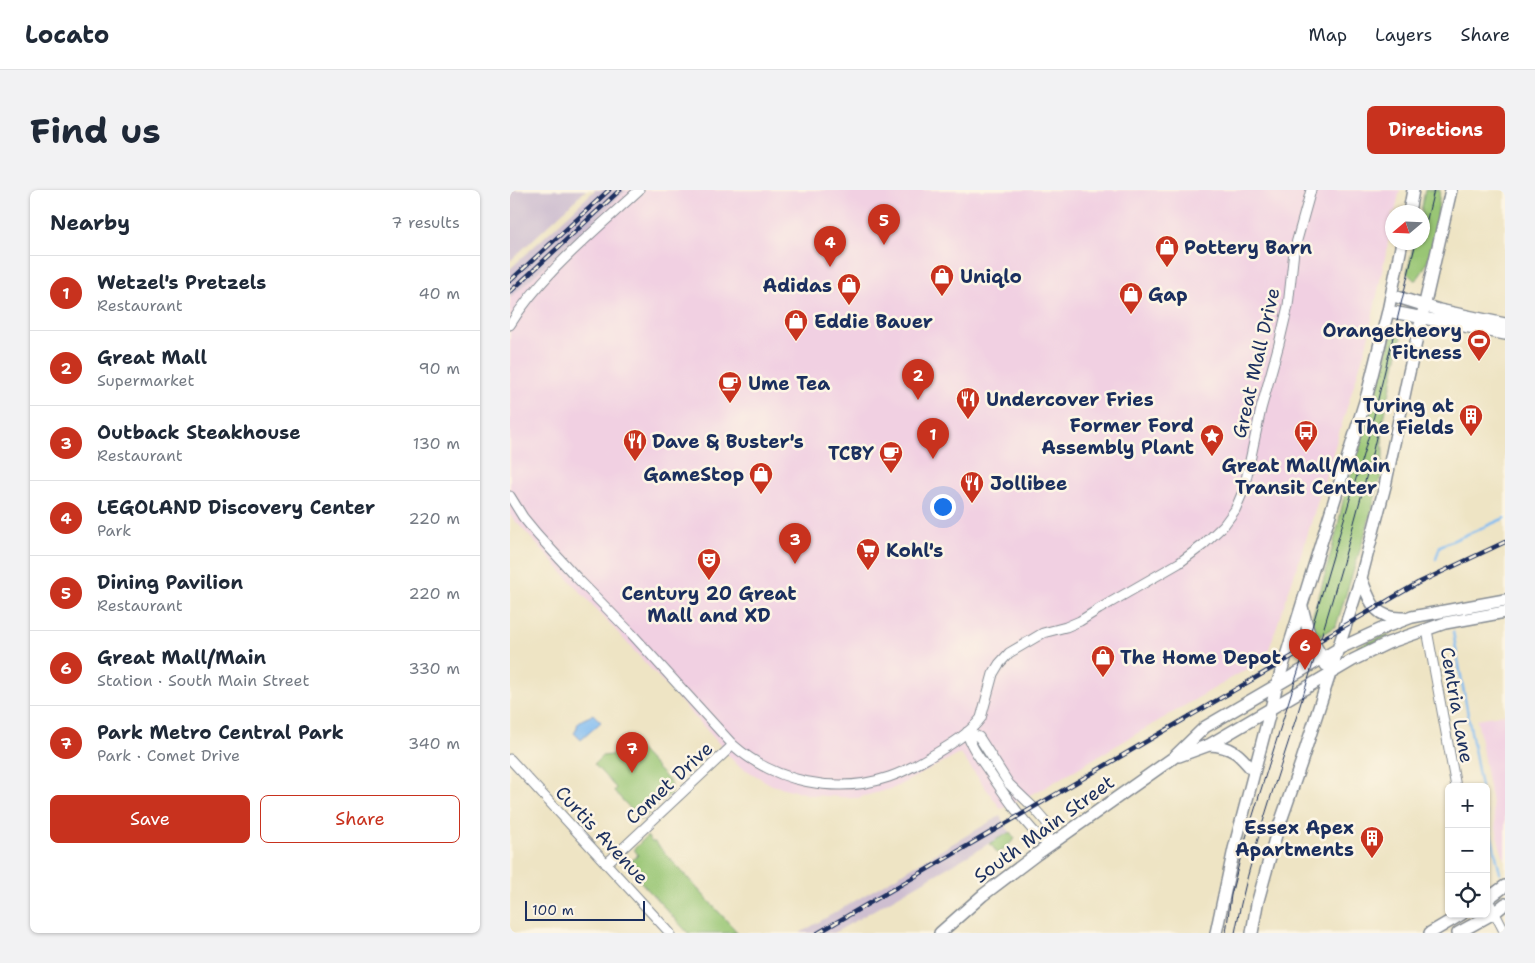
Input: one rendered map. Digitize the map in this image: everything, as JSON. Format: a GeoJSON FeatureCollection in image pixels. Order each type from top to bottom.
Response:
{"type":"FeatureCollection","features":[{"type":"Feature","properties":{"kind":"main road"},"geometry":{"type":"LineString","coordinates":[[1410,205],[1413,190]]}},
{"type":"Feature","properties":{"kind":"main road"},"geometry":{"type":"LineString","coordinates":[[1252,933],[1257,904],[1276,835],[1361,578],[1385,486],[1421,317],[1451,190]]}},
{"type":"Feature","properties":{"kind":"main road"},"geometry":{"type":"LineString","coordinates":[[1216,933],[1234,849],[1277,685],[1367,395],[1388,311],[1400,250]]}},
{"type":"Feature","properties":{"kind":"main road"},"geometry":{"type":"LineString","coordinates":[[1391,295],[1439,310],[1505,324]]}},
{"type":"Feature","properties":{"kind":"main road"},"geometry":{"type":"LineString","coordinates":[[1388,311],[1505,334]]}},
{"type":"Feature","properties":{"kind":"main road"},"geometry":{"type":"LineString","coordinates":[[1361,578],[1374,608],[1382,614],[1394,618],[1412,617]]}},
{"type":"Feature","properties":{"kind":"main road","name":"South Main Street"},"geometry":{"type":"LineString","coordinates":[[940,933],[983,895],[1173,758],[1205,728],[1322,658],[1388,626],[1412,617],[1505,600]]}},
{"type":"Feature","properties":{"kind":"main road"},"geometry":{"type":"LineString","coordinates":[[1302,607],[1309,634],[1330,673]]}},
{"type":"Feature","properties":{"kind":"main road","name":"South Main Street"},"geometry":{"type":"LineString","coordinates":[[1173,758],[1209,745],[1330,673],[1388,643],[1445,624],[1505,612]]}},
{"type":"Feature","properties":{"kind":"main road"},"geometry":{"type":"LineString","coordinates":[[1209,745],[1236,751],[1254,772]]}},
{"type":"Feature","properties":{"kind":"main road"},"geometry":{"type":"LineString","coordinates":[[1490,897],[1505,886]]}},
{"type":"Feature","properties":{"kind":"main road"},"geometry":{"type":"LineString","coordinates":[[1458,933],[1494,913],[1505,904]]}},
{"type":"Feature","properties":{"kind":"main road"},"geometry":{"type":"LineString","coordinates":[[1430,933],[1455,918]]}},
{"type":"Feature","properties":{"kind":"street"},"geometry":{"type":"LineString","coordinates":[[510,325],[524,303],[546,278],[639,190]]}},
{"type":"Feature","properties":{"kind":"street","name":"Great Mall Drive"},"geometry":{"type":"LineString","coordinates":[[510,496],[522,517],[533,530],[742,753],[767,768],[792,779],[826,785],[849,785],[879,780],[901,773],[951,744],[981,718],[993,674],[1009,653],[1043,633],[1080,621],[1179,563],[1203,545],[1224,525],[1235,510],[1244,489],[1261,409],[1279,344],[1288,306],[1294,250],[1311,190]]}},
{"type":"Feature","properties":{"kind":"street","name":"Centria Lane"},"geometry":{"type":"LineString","coordinates":[[1427,630],[1455,783]]}},
{"type":"Feature","properties":{"kind":"street"},"geometry":{"type":"LineString","coordinates":[[967,732],[969,742],[1000,788],[1029,827],[1049,846]]}},
{"type":"Feature","properties":{"kind":"street"},"geometry":{"type":"LineString","coordinates":[[967,732],[979,737],[1009,784],[1048,823],[1049,846]]}},
{"type":"Feature","properties":{"kind":"street","name":"Comet Drive"},"geometry":{"type":"LineString","coordinates":[[606,864],[733,745]]}},
{"type":"Feature","properties":{"kind":"street","name":"Curtis Avenue"},"geometry":{"type":"LineString","coordinates":[[510,759],[670,933]]}},
{"type":"Feature","properties":{"kind":"street"},"geometry":{"type":"LineString","coordinates":[[1490,905],[1504,933]]}},
{"type":"Feature","properties":{"kind":"shaded area"},"geometry":{"type":"Polygon","coordinates":[[[510,190],[586,190],[510,261],[510,190]]]}},
{"type":"Feature","properties":{"kind":"shaded area"},"geometry":{"type":"Polygon","coordinates":[[[595,190],[627,190],[510,298],[510,269],[595,190]]]}},
{"type":"Feature","properties":{"kind":"shaded area"},"geometry":{"type":"Polygon","coordinates":[[[627,190],[1400,190],[1397,205],[1385,205],[1385,250],[1387,250],[1367,343],[1303,549],[1266,658],[1044,788],[1001,809],[960,753],[894,788],[857,798],[811,795],[772,785],[736,764],[510,515],[510,298],[627,190]]]}},
{"type":"Feature","properties":{"kind":"shaded area"},"geometry":{"type":"Polygon","coordinates":[[[1505,714],[1505,860],[1499,844],[1490,783],[1488,783],[1477,719],[1505,714]]]}},
{"type":"Feature","properties":{"kind":"shaded area"},"geometry":{"type":"Polygon","coordinates":[[[1000,816],[1009,832],[834,933],[800,933],[1000,816]]]}},
{"type":"Feature","properties":{"kind":"green space"},"geometry":{"type":"Polygon","coordinates":[[[1425,190],[1440,190],[1431,251],[1422,272],[1415,281],[1407,273],[1412,250],[1430,250],[1430,205],[1422,205],[1425,190]]]}},
{"type":"Feature","properties":{"kind":"green space"},"geometry":{"type":"Polygon","coordinates":[[[1397,327],[1401,327],[1403,330],[1382,428],[1382,472],[1366,531],[1336,626],[1316,638],[1310,623],[1337,530],[1343,501],[1374,401],[1390,341],[1393,331],[1397,327]]]}},
{"type":"Feature","properties":{"kind":"green space"},"geometry":{"type":"Polygon","coordinates":[[[1389,634],[1389,636],[1357,650],[1358,646],[1389,634]]]}},
{"type":"Feature","properties":{"kind":"green space"},"geometry":{"type":"Polygon","coordinates":[[[629,738],[671,783],[671,793],[641,820],[614,791],[616,788],[594,764],[602,756],[611,755],[616,750],[617,745],[629,738]]]}},
{"type":"Feature","properties":{"kind":"green space"},"geometry":{"type":"Polygon","coordinates":[[[1010,832],[1015,839],[998,854],[990,843],[1010,832]]]}},
{"type":"Feature","properties":{"kind":"green space"},"geometry":{"type":"Polygon","coordinates":[[[647,836],[652,842],[655,842],[738,933],[688,933],[626,866],[638,855],[634,849],[647,836]]]}},
{"type":"Feature","properties":{"kind":"water"},"geometry":{"type":"Polygon","coordinates":[[[593,714],[601,722],[581,740],[574,733],[578,723],[593,714]]]}},
{"type":"Feature","properties":{"kind":"waterway"},"geometry":{"type":"LineString","coordinates":[[1436,559],[1440,546],[1505,518]]}},
{"type":"Feature","properties":{"kind":"waterway"},"geometry":{"type":"LineString","coordinates":[[1453,632],[1480,783]]}},
{"type":"Feature","properties":{"kind":"waterway"},"geometry":{"type":"LineString","coordinates":[[1490,828],[1500,873]]}},
{"type":"Feature","properties":{"kind":"tram line"},"geometry":{"type":"LineString","coordinates":[[1430,207],[1434,190]]}},
{"type":"Feature","properties":{"kind":"tram line"},"geometry":{"type":"LineString","coordinates":[[1226,933],[1231,895],[1244,844],[1312,627],[1371,428],[1414,250]]}},
{"type":"Feature","properties":{"kind":"tram line"},"geometry":{"type":"LineString","coordinates":[[1235,933],[1255,849],[1331,604],[1380,421]]}},
{"type":"Feature","properties":{"kind":"railway"},"geometry":{"type":"LineString","coordinates":[[510,281],[609,190]]}},
{"type":"Feature","properties":{"kind":"railway"},"geometry":{"type":"LineString","coordinates":[[510,292],[620,190]]}},
{"type":"Feature","properties":{"kind":"railway"},"geometry":{"type":"LineString","coordinates":[[818,933],[1418,583],[1505,542]]}},
{"type":"Feature","properties":{"kind":"place","name":"Dining Pavilion"},"geometry":{"type":"Point","coordinates":[884,245]}},
{"type":"Feature","properties":{"kind":"place","name":"LEGOLAND Discovery Center"},"geometry":{"type":"Point","coordinates":[830,267]}},
{"type":"Feature","properties":{"kind":"place","name":"Pottery Barn"},"geometry":{"type":"Point","coordinates":[1167,268]}},
{"type":"Feature","properties":{"kind":"place","name":"Uniqlo"},"geometry":{"type":"Point","coordinates":[942,297]}},
{"type":"Feature","properties":{"kind":"place","name":"Adidas"},"geometry":{"type":"Point","coordinates":[849,306]}},
{"type":"Feature","properties":{"kind":"place","name":"Gap"},"geometry":{"type":"Point","coordinates":[1131,315]}},
{"type":"Feature","properties":{"kind":"place","name":"Eddie Bauer"},"geometry":{"type":"Point","coordinates":[796,342]}},
{"type":"Feature","properties":{"kind":"place","name":"Orangetheory Fitness"},"geometry":{"type":"Point","coordinates":[1479,362]}},
{"type":"Feature","properties":{"kind":"place","name":"Great Mall"},"geometry":{"type":"Point","coordinates":[918,400]}},
{"type":"Feature","properties":{"kind":"place","name":"Ume Tea"},"geometry":{"type":"Point","coordinates":[730,404]}},
{"type":"Feature","properties":{"kind":"place","name":"Undercover Fries"},"geometry":{"type":"Point","coordinates":[968,420]}},
{"type":"Feature","properties":{"kind":"place","name":"Turing at The Fields"},"geometry":{"type":"Point","coordinates":[1471,437]}},
{"type":"Feature","properties":{"kind":"place","name":"Great Mall/Main Transit Center"},"geometry":{"type":"Point","coordinates":[1306,453]}},
{"type":"Feature","properties":{"kind":"place","name":"Former Ford Assembly Plant"},"geometry":{"type":"Point","coordinates":[1212,457]}},
{"type":"Feature","properties":{"kind":"place","name":"Wetzel's Pretzels"},"geometry":{"type":"Point","coordinates":[933,459]}},
{"type":"Feature","properties":{"kind":"place","name":"Dave & Buster's"},"geometry":{"type":"Point","coordinates":[635,462]}},
{"type":"Feature","properties":{"kind":"place","name":"TCBY"},"geometry":{"type":"Point","coordinates":[891,474]}},
{"type":"Feature","properties":{"kind":"place","name":"GameStop"},"geometry":{"type":"Point","coordinates":[761,495]}},
{"type":"Feature","properties":{"kind":"place","name":"Jollibee"},"geometry":{"type":"Point","coordinates":[972,504]}},
{"type":"Feature","properties":{"kind":"place","name":"Outback Steakhouse"},"geometry":{"type":"Point","coordinates":[795,564]}},
{"type":"Feature","properties":{"kind":"place","name":"Kohl's"},"geometry":{"type":"Point","coordinates":[868,571]}},
{"type":"Feature","properties":{"kind":"place","name":"Century 20 Great Mall and XD"},"geometry":{"type":"Point","coordinates":[709,581]}},
{"type":"Feature","properties":{"kind":"place","name":"Great Mall/Main"},"geometry":{"type":"Point","coordinates":[1305,670]}},
{"type":"Feature","properties":{"kind":"place","name":"The Home Depot"},"geometry":{"type":"Point","coordinates":[1103,678]}},
{"type":"Feature","properties":{"kind":"place","name":"Park Metro Central Park"},"geometry":{"type":"Point","coordinates":[632,773]}},
{"type":"Feature","properties":{"kind":"place","name":"Essex Apex Apartments"},"geometry":{"type":"Point","coordinates":[1372,859]}}]}
